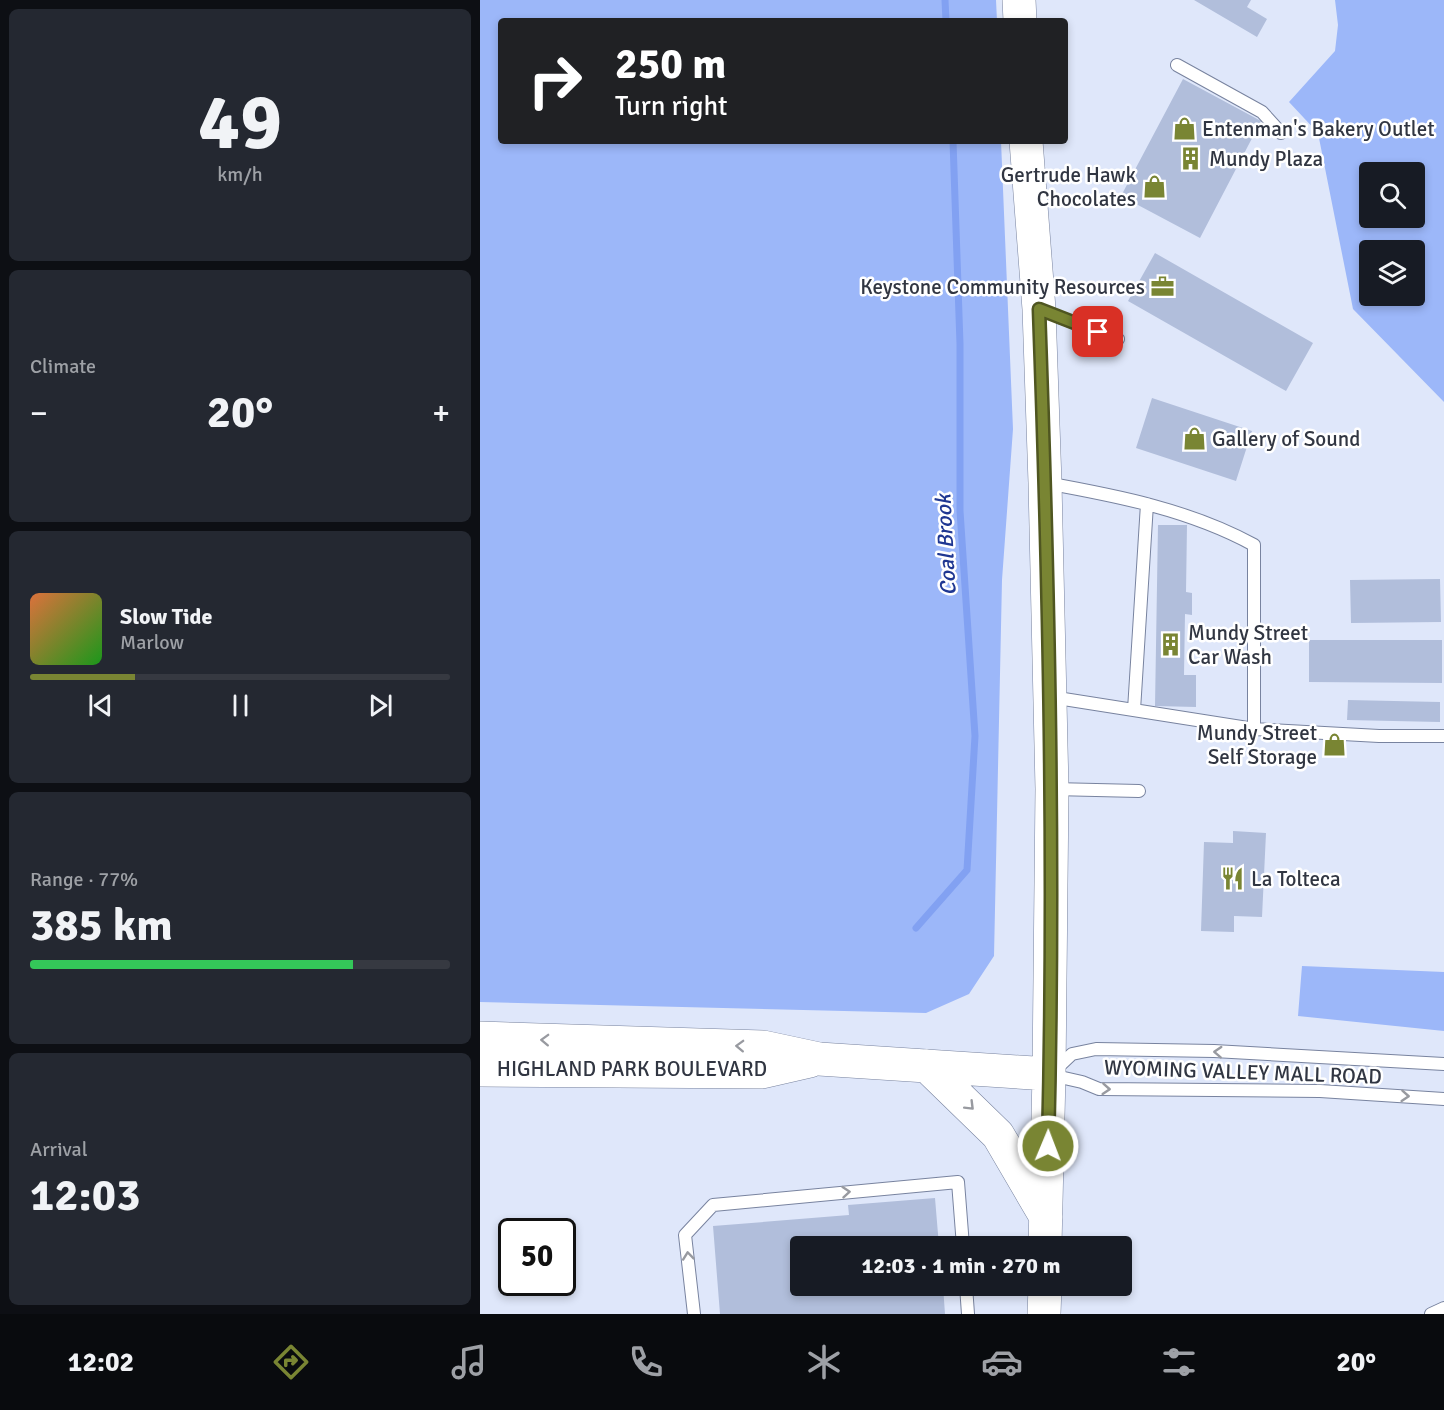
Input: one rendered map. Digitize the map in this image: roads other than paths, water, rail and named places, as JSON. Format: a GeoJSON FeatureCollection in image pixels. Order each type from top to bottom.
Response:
{"type":"FeatureCollection","features":[{"type":"Feature","properties":{"kind":"main road"},"geometry":{"type":"LineString","coordinates":[[1019,0],[1020,18]]}},
{"type":"Feature","properties":{"kind":"main road"},"geometry":{"type":"LineString","coordinates":[[1026,144],[1039,309],[1052,789],[1046,1232]]}},
{"type":"Feature","properties":{"kind":"main road","name":"HIGHLAND PARK BOULEVARD"},"geometry":{"type":"LineString","coordinates":[[480,1038],[763,1047],[819,1059],[1049,1074]]}},
{"type":"Feature","properties":{"kind":"main road","name":"HIGHLAND PARK BOULEVARD"},"geometry":{"type":"LineString","coordinates":[[480,1070],[762,1072],[819,1059]]}},
{"type":"Feature","properties":{"kind":"main road"},"geometry":{"type":"LineString","coordinates":[[927,1066],[998,1135],[1046,1232]]}},
{"type":"Feature","properties":{"kind":"main road"},"geometry":{"type":"LineString","coordinates":[[1044,1296],[1044,1314]]}},
{"type":"Feature","properties":{"kind":"lane"},"geometry":{"type":"LineString","coordinates":[[1177,66],[1263,112],[1281,133]]}},
{"type":"Feature","properties":{"kind":"lane"},"geometry":{"type":"LineString","coordinates":[[1039,309],[1118,339]]}},
{"type":"Feature","properties":{"kind":"lane"},"geometry":{"type":"LineString","coordinates":[[1045,483],[1177,511],[1223,528],[1254,545],[1254,729]]}},
{"type":"Feature","properties":{"kind":"lane"},"geometry":{"type":"LineString","coordinates":[[1134,710],[1147,504]]}},
{"type":"Feature","properties":{"kind":"lane"},"geometry":{"type":"LineString","coordinates":[[1050,697],[1254,729],[1378,736],[1444,736]]}},
{"type":"Feature","properties":{"kind":"lane"},"geometry":{"type":"LineString","coordinates":[[1052,789],[1139,791]]}},
{"type":"Feature","properties":{"kind":"lane","name":"WYOMING VALLEY MALL ROAD"},"geometry":{"type":"LineString","coordinates":[[1049,1074],[1072,1054],[1096,1049],[1214,1051],[1444,1064]]}},
{"type":"Feature","properties":{"kind":"lane","name":"WYOMING VALLEY MALL ROAD"},"geometry":{"type":"LineString","coordinates":[[1049,1074],[1082,1082],[1098,1089],[1320,1091],[1444,1099]]}},
{"type":"Feature","properties":{"kind":"lane"},"geometry":{"type":"LineString","coordinates":[[694,1314],[686,1235],[713,1205],[958,1182],[962,1236]]}},
{"type":"Feature","properties":{"kind":"lane"},"geometry":{"type":"LineString","coordinates":[[967,1296],[968,1314]]}},
{"type":"Feature","properties":{"kind":"lane"},"geometry":{"type":"LineString","coordinates":[[1431,1314],[1444,1308]]}},
{"type":"Feature","properties":{"kind":"waterway","name":"Coal Brook"},"geometry":{"type":"LineString","coordinates":[[945,0],[946,18]]}},
{"type":"Feature","properties":{"kind":"waterway","name":"Coal Brook"},"geometry":{"type":"LineString","coordinates":[[916,928],[967,870],[975,736],[960,511],[960,344],[953,144]]}},
{"type":"Feature","properties":{"kind":"place","name":"Entenman's Bakery Outlet"},"geometry":{"type":"Point","coordinates":[1184,129]}},
{"type":"Feature","properties":{"kind":"place","name":"Mundy Plaza"},"geometry":{"type":"Point","coordinates":[1191,159]}},
{"type":"Feature","properties":{"kind":"place","name":"Gertrude Hawk Chocolates"},"geometry":{"type":"Point","coordinates":[1154,187]}},
{"type":"Feature","properties":{"kind":"place","name":"Keystone Community Resources"},"geometry":{"type":"Point","coordinates":[1163,287]}},
{"type":"Feature","properties":{"kind":"place","name":"Gallery of Sound"},"geometry":{"type":"Point","coordinates":[1194,439]}},
{"type":"Feature","properties":{"kind":"place","name":"Mundy Street Car Wash"},"geometry":{"type":"Point","coordinates":[1170,645]}},
{"type":"Feature","properties":{"kind":"place","name":"Mundy Street Self Storage"},"geometry":{"type":"Point","coordinates":[1335,745]}},
{"type":"Feature","properties":{"kind":"place","name":"La Tolteca"},"geometry":{"type":"Point","coordinates":[1233,879]}}]}
